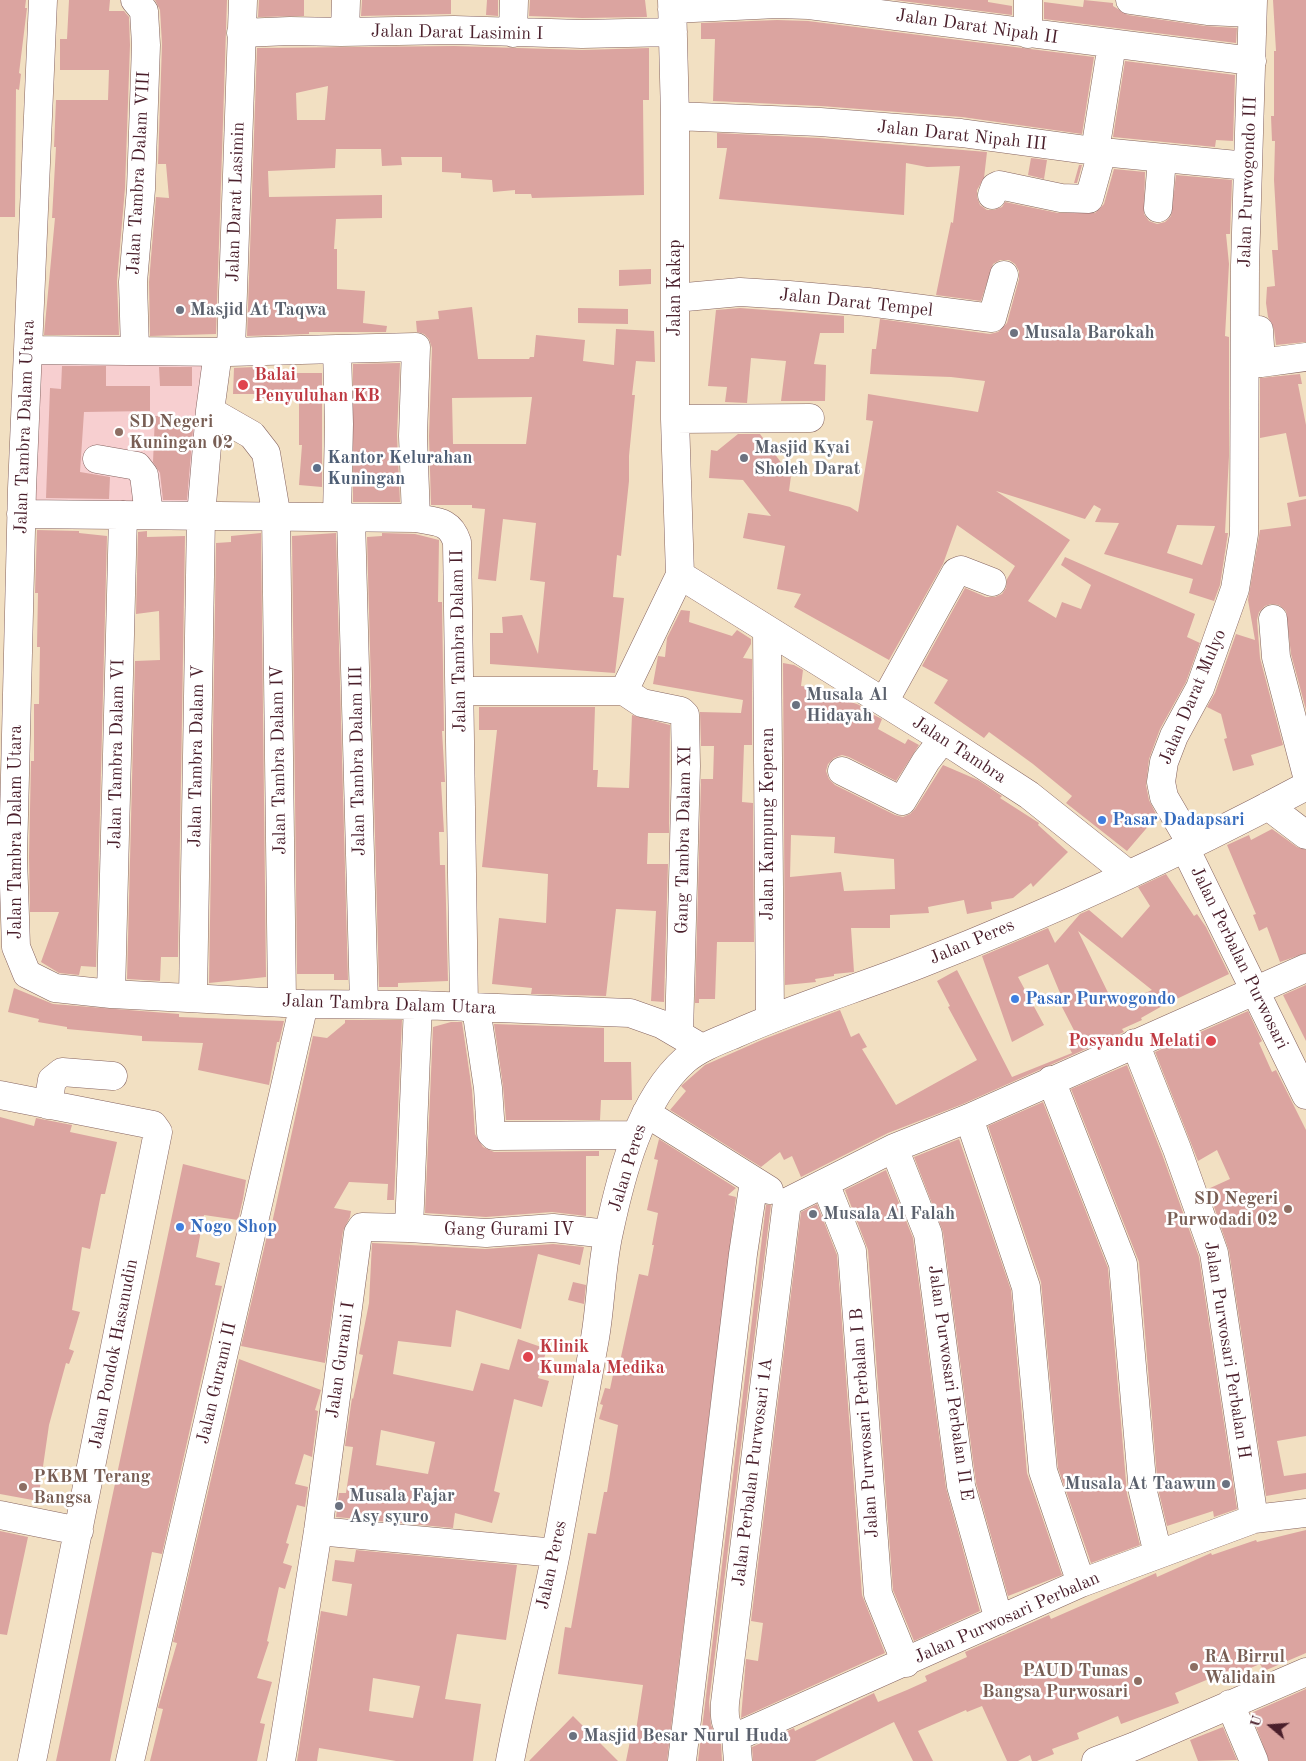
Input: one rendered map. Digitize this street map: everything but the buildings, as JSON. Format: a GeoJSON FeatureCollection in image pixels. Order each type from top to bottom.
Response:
{"type":"FeatureCollection","features":[{"type":"Feature","properties":{"kind":"street","name":"Jalan Tambra Dalam Utara"},"geometry":{"type":"LineString","coordinates":[[43,0],[28,350],[14,497],[6,855],[16,946],[27,974],[55,988],[111,994],[193,997],[293,1004],[418,1005],[630,1013],[661,1024],[702,1048]]}},
{"type":"Feature","properties":{"kind":"street","name":"Jalan Tambra Dalam VIII"},"geometry":{"type":"LineString","coordinates":[[135,0],[144,11],[146,45],[141,189],[133,282],[135,350]]}},
{"type":"Feature","properties":{"kind":"street","name":"Jalan Darat Lasimin"},"geometry":{"type":"LineString","coordinates":[[210,411],[223,352],[232,336],[243,0]]}},
{"type":"Feature","properties":{"kind":"street"},"geometry":{"type":"LineString","coordinates":[[345,32],[346,0]]}},
{"type":"Feature","properties":{"kind":"street"},"geometry":{"type":"LineString","coordinates":[[513,33],[514,0]]}},
{"type":"Feature","properties":{"kind":"street"},"geometry":{"type":"LineString","coordinates":[[1028,0],[1028,34]]}},
{"type":"Feature","properties":{"kind":"street"},"geometry":{"type":"LineString","coordinates":[[1130,0],[1207,11],[1258,4],[1267,143],[1259,332],[1254,363],[1306,357]]}},
{"type":"Feature","properties":{"kind":"street","name":"Jalan Darat Nipah II"},"geometry":{"type":"LineString","coordinates":[[672,14],[777,4],[809,5],[1252,61]]}},
{"type":"Feature","properties":{"kind":"street","name":"Jalan Purwogondo III"},"geometry":{"type":"LineString","coordinates":[[1254,363],[1248,166],[1252,61],[1258,4]]}},
{"type":"Feature","properties":{"kind":"street","name":"Jalan Darat Lasimin I"},"geometry":{"type":"LineString","coordinates":[[241,33],[454,30],[582,34],[672,14]]}},
{"type":"Feature","properties":{"kind":"street","name":"Jalan Kakap"},"geometry":{"type":"LineString","coordinates":[[672,14],[676,116],[675,419],[680,576]]}},
{"type":"Feature","properties":{"kind":"street"},"geometry":{"type":"LineString","coordinates":[[992,195],[995,187],[999,185],[1061,198],[1089,199],[1099,151],[1112,44]]}},
{"type":"Feature","properties":{"kind":"street","name":"Jalan Darat Nipah III"},"geometry":{"type":"LineString","coordinates":[[676,116],[820,122],[960,133],[1099,151],[1248,166]]}},
{"type":"Feature","properties":{"kind":"street"},"geometry":{"type":"LineString","coordinates":[[1158,208],[1162,158]]}},
{"type":"Feature","properties":{"kind":"street","name":"Jalan Darat Tempel"},"geometry":{"type":"LineString","coordinates":[[675,298],[740,292],[789,295],[868,302],[992,318],[1004,275]]}},
{"type":"Feature","properties":{"kind":"street"},"geometry":{"type":"LineString","coordinates":[[28,350],[223,352],[416,347],[413,436],[416,518]]}},
{"type":"Feature","properties":{"kind":"street","name":"Jalan Tambra Dalam III"},"geometry":{"type":"LineString","coordinates":[[337,349],[364,1004]]}},
{"type":"Feature","properties":{"kind":"street","name":"Jalan Darat Mulyo"},"geometry":{"type":"LineString","coordinates":[[1189,847],[1164,798],[1161,787],[1162,767],[1174,736],[1200,688],[1235,589],[1244,534],[1254,363]]}},
{"type":"Feature","properties":{"kind":"street","name":"Jalan Tambra Dalam V"},"geometry":{"type":"LineString","coordinates":[[193,997],[201,516],[210,411]]}},
{"type":"Feature","properties":{"kind":"street","name":"Jalan Tambra Dalam IV"},"geometry":{"type":"LineString","coordinates":[[210,411],[252,435],[266,453],[276,517],[293,1004]]}},
{"type":"Feature","properties":{"kind":"street"},"geometry":{"type":"LineString","coordinates":[[675,419],[810,418]]}},
{"type":"Feature","properties":{"kind":"street","name":"Jalan Tambra Dalam VI"},"geometry":{"type":"LineString","coordinates":[[97,459],[137,466],[144,475],[136,515],[111,994]]}},
{"type":"Feature","properties":{"kind":"street","name":"Jalan Tambra Dalam II"},"geometry":{"type":"LineString","coordinates":[[14,497],[136,515],[416,518],[444,524],[453,530],[457,542],[470,1008],[488,1088],[491,1133],[494,1136],[640,1124]]}},
{"type":"Feature","properties":{"kind":"street"},"geometry":{"type":"LineString","coordinates":[[884,702],[956,572],[962,570],[992,582]]}},
{"type":"Feature","properties":{"kind":"street"},"geometry":{"type":"LineString","coordinates":[[460,691],[624,691],[680,576]]}},
{"type":"Feature","properties":{"kind":"street","name":"Jalan Tambra"},"geometry":{"type":"LineString","coordinates":[[680,576],[943,739],[1029,795],[1128,874]]}},
{"type":"Feature","properties":{"kind":"street"},"geometry":{"type":"LineString","coordinates":[[1273,619],[1276,657],[1306,772]]}},
{"type":"Feature","properties":{"kind":"street","name":"Jalan Kampung Keperan"},"geometry":{"type":"LineString","coordinates":[[767,630],[770,1018]]}},
{"type":"Feature","properties":{"kind":"street","name":"Gang Tambra Dalam XI"},"geometry":{"type":"LineString","coordinates":[[624,691],[637,702],[682,711],[685,715],[686,766],[680,1034]]}},
{"type":"Feature","properties":{"kind":"street"},"geometry":{"type":"LineString","coordinates":[[842,771],[902,801],[926,761],[943,739]]}},
{"type":"Feature","properties":{"kind":"street","name":"Jalan Peres"},"geometry":{"type":"LineString","coordinates":[[510,1761],[519,1712],[556,1553],[596,1332],[608,1234],[640,1124],[668,1079],[686,1059],[702,1048],[770,1018],[920,964],[1128,874],[1189,847],[1306,786]]}},
{"type":"Feature","properties":{"kind":"street"},"geometry":{"type":"LineString","coordinates":[[1268,806],[1306,835]]}},
{"type":"Feature","properties":{"kind":"street","name":"Jalan Perbalan Purwosari"},"geometry":{"type":"LineString","coordinates":[[1189,847],[1255,991],[1306,1095]]}},
{"type":"Feature","properties":{"kind":"street"},"geometry":{"type":"LineString","coordinates":[[640,1124],[754,1181],[787,1202],[894,1148],[969,1118],[1306,968]]}},
{"type":"Feature","properties":{"kind":"street","name":"Jalan Gurami II"},"geometry":{"type":"LineString","coordinates":[[130,1761],[293,1004]]}},
{"type":"Feature","properties":{"kind":"street"},"geometry":{"type":"LineString","coordinates":[[409,1228],[418,1005]]}},
{"type":"Feature","properties":{"kind":"street","name":"Jalan Purwosari Perbalan H"},"geometry":{"type":"LineString","coordinates":[[1135,1043],[1177,1149],[1214,1253],[1254,1519]]}},
{"type":"Feature","properties":{"kind":"street"},"geometry":{"type":"LineString","coordinates":[[0,1095],[48,1104],[52,1080],[62,1072],[113,1076]]}},
{"type":"Feature","properties":{"kind":"street"},"geometry":{"type":"LineString","coordinates":[[1051,1080],[1123,1264],[1143,1492],[1158,1554]]}},
{"type":"Feature","properties":{"kind":"street","name":"Jalan Pondok Hasanudin"},"geometry":{"type":"LineString","coordinates":[[32,1761],[158,1132],[153,1125],[48,1104]]}},
{"type":"Feature","properties":{"kind":"street"},"geometry":{"type":"LineString","coordinates":[[969,1118],[1026,1287],[1043,1470],[1081,1583]]}},
{"type":"Feature","properties":{"kind":"street","name":"Jalan Purwosari Perbalan II E"},"geometry":{"type":"LineString","coordinates":[[894,1148],[928,1234],[961,1486],[999,1620]]}},
{"type":"Feature","properties":{"kind":"street"},"geometry":{"type":"LineString","coordinates":[[682,1761],[743,1254],[754,1181]]}},
{"type":"Feature","properties":{"kind":"street","name":"Jalan Purwosari Perbalan I B"},"geometry":{"type":"LineString","coordinates":[[825,1182],[852,1251],[878,1594],[906,1663]]}},
{"type":"Feature","properties":{"kind":"street","name":"Jalan Perbalan Purwosari 1A"},"geometry":{"type":"LineString","coordinates":[[737,1749],[725,1722],[724,1703],[787,1202]]}},
{"type":"Feature","properties":{"kind":"street","name":"Jalan Gurami I"},"geometry":{"type":"LineString","coordinates":[[282,1761],[318,1531],[358,1233],[362,1227],[409,1228]]}},
{"type":"Feature","properties":{"kind":"street","name":"Gang Gurami IV"},"geometry":{"type":"LineString","coordinates":[[409,1228],[486,1233],[553,1228],[608,1234]]}},
{"type":"Feature","properties":{"kind":"street","name":"Jalan Purwosari Perbalan"},"geometry":{"type":"LineString","coordinates":[[737,1749],[906,1663],[1081,1583],[1254,1519],[1306,1513]]}},
{"type":"Feature","properties":{"kind":"street"},"geometry":{"type":"LineString","coordinates":[[0,1515],[79,1530]]}},
{"type":"Feature","properties":{"kind":"street"},"geometry":{"type":"LineString","coordinates":[[318,1531],[556,1553]]}},
{"type":"Feature","properties":{"kind":"street"},"geometry":{"type":"LineString","coordinates":[[1096,1761],[1139,1754],[1230,1704],[1306,1672]]}},
{"type":"Feature","properties":{"kind":"street"},"geometry":{"type":"LineString","coordinates":[[1230,1704],[1254,1761]]}},
{"type":"Feature","properties":{"kind":"shaded area","name":"SD Negeri Kuningan 02"},"geometry":{"type":"Polygon","coordinates":[[[203,354],[200,511],[35,504],[40,360],[203,354]]]}},
{"type":"Feature","properties":{"kind":"place","name":"Masjid At Taqwa"},"geometry":{"type":"Point","coordinates":[180,310]}},
{"type":"Feature","properties":{"kind":"place","name":"Musala Barokah"},"geometry":{"type":"Point","coordinates":[1014,333]}},
{"type":"Feature","properties":{"kind":"place","name":"Balai Penyuluhan KB"},"geometry":{"type":"Point","coordinates":[243,385]}},
{"type":"Feature","properties":{"kind":"place","name":"SD Negeri Kuningan 02"},"geometry":{"type":"Point","coordinates":[119,432]}},
{"type":"Feature","properties":{"kind":"place","name":"Masjid Kyai Sholeh Darat"},"geometry":{"type":"Point","coordinates":[744,458]}},
{"type":"Feature","properties":{"kind":"place","name":"Kantor Kelurahan Kuningan"},"geometry":{"type":"Point","coordinates":[317,468]}},
{"type":"Feature","properties":{"kind":"place","name":"Musala Al Hidayah"},"geometry":{"type":"Point","coordinates":[796,705]}},
{"type":"Feature","properties":{"kind":"place","name":"Pasar Dadapsari"},"geometry":{"type":"Point","coordinates":[1102,820]}},
{"type":"Feature","properties":{"kind":"place","name":"Pasar Purwogondo"},"geometry":{"type":"Point","coordinates":[1015,999]}},
{"type":"Feature","properties":{"kind":"place","name":"Posyandu Melati"},"geometry":{"type":"Point","coordinates":[1211,1041]}},
{"type":"Feature","properties":{"kind":"place","name":"SD Negeri Purwodadi 02"},"geometry":{"type":"Point","coordinates":[1288,1209]}},
{"type":"Feature","properties":{"kind":"place","name":"Musala Al Falah"},"geometry":{"type":"Point","coordinates":[813,1214]}},
{"type":"Feature","properties":{"kind":"place","name":"Nogo Shop"},"geometry":{"type":"Point","coordinates":[180,1227]}},
{"type":"Feature","properties":{"kind":"place","name":"Klinik Kumala Medika"},"geometry":{"type":"Point","coordinates":[528,1357]}},
{"type":"Feature","properties":{"kind":"place","name":"Musala At Taawun"},"geometry":{"type":"Point","coordinates":[1226,1484]}},
{"type":"Feature","properties":{"kind":"place","name":"PKBM Terang Bangsa"},"geometry":{"type":"Point","coordinates":[23,1487]}},
{"type":"Feature","properties":{"kind":"place","name":"Musala Fajar Asy syuro"},"geometry":{"type":"Point","coordinates":[339,1506]}},
{"type":"Feature","properties":{"kind":"place","name":"RA Birrul Walidain"},"geometry":{"type":"Point","coordinates":[1194,1667]}},
{"type":"Feature","properties":{"kind":"place","name":"PAUD Tunas Bangsa Purwosari"},"geometry":{"type":"Point","coordinates":[1138,1681]}},
{"type":"Feature","properties":{"kind":"place","name":"Masjid Besar Nurul Huda"},"geometry":{"type":"Point","coordinates":[573,1736]}}]}
